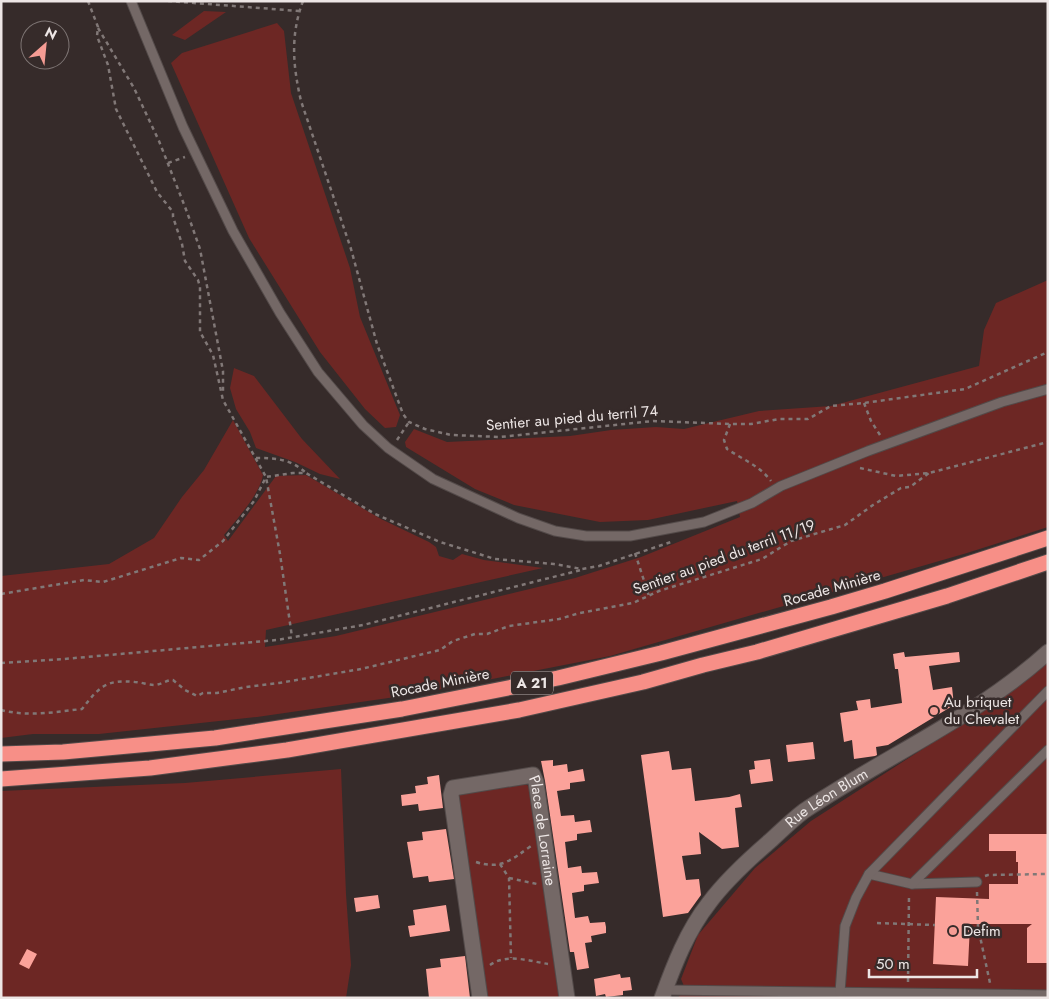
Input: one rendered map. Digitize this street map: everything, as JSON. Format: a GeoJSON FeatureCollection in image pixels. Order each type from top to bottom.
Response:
{"type":"FeatureCollection","features":[{"type":"Feature","properties":{"kind":"highway","name":"Rocade Minière"},"geometry":{"type":"LineString","coordinates":[[1,754],[63,752],[215,738],[402,709],[540,681],[661,653],[831,607],[1048,538]]}},
{"type":"Feature","properties":{"kind":"highway","name":"A 21"},"geometry":{"type":"LineString","coordinates":[[1,779],[150,768],[287,750],[519,710],[643,682],[757,652],[947,596],[1048,562]]}},
{"type":"Feature","properties":{"kind":"street","name":"Rue Léon Blum"},"geometry":{"type":"LineString","coordinates":[[664,994],[682,946],[709,903],[746,862],[802,812],[942,728],[994,694],[1033,666],[1048,652]]}},
{"type":"Feature","properties":{"kind":"street","name":"Place de Lorraine"},"geometry":{"type":"LineString","coordinates":[[480,998],[451,795],[453,788],[532,776],[536,782],[567,998]]}},
{"type":"Feature","properties":{"kind":"lane"},"geometry":{"type":"LineString","coordinates":[[131,1],[196,153],[233,231],[280,313],[318,372],[363,425],[388,448],[433,479],[518,518],[554,531],[586,536],[630,536],[704,522],[752,503],[776,488],[882,446],[1002,402],[1048,389]]}},
{"type":"Feature","properties":{"kind":"lane"},"geometry":{"type":"LineString","coordinates":[[840,992],[845,926],[856,898],[869,874],[1048,690]]}},
{"type":"Feature","properties":{"kind":"lane"},"geometry":{"type":"LineString","coordinates":[[912,884],[1048,750]]}},
{"type":"Feature","properties":{"kind":"lane"},"geometry":{"type":"LineString","coordinates":[[869,874],[912,884],[977,882]]}},
{"type":"Feature","properties":{"kind":"lane"},"geometry":{"type":"LineString","coordinates":[[664,994],[840,992],[1048,995]]}},
{"type":"Feature","properties":{"kind":"path"},"geometry":{"type":"LineString","coordinates":[[88,1],[98,27],[134,88],[159,141],[179,189],[200,249],[223,372],[223,400]]}},
{"type":"Feature","properties":{"kind":"path"},"geometry":{"type":"LineString","coordinates":[[168,1],[299,11]]}},
{"type":"Feature","properties":{"kind":"path"},"geometry":{"type":"LineString","coordinates":[[303,1],[293,39],[295,76],[301,101],[350,249],[377,344],[403,414],[409,422],[399,436]]}},
{"type":"Feature","properties":{"kind":"path"},"geometry":{"type":"LineString","coordinates":[[98,27],[97,36],[108,65],[116,109],[157,192],[172,212],[185,261],[198,280],[200,287],[200,332],[213,355],[223,400],[266,477],[292,637]]}},
{"type":"Feature","properties":{"kind":"path"},"geometry":{"type":"LineString","coordinates":[[168,163],[196,153]]}},
{"type":"Feature","properties":{"kind":"path","name":"Sentier au pied du terril 74"},"geometry":{"type":"LineString","coordinates":[[409,422],[425,429],[451,435],[500,437],[653,421],[751,424],[779,419],[808,418],[831,406],[965,389],[1048,352]]}},
{"type":"Feature","properties":{"kind":"path"},"geometry":{"type":"LineString","coordinates":[[864,403],[871,421],[879,433],[882,446]]}},
{"type":"Feature","properties":{"kind":"path"},"geometry":{"type":"LineString","coordinates":[[730,424],[724,440],[727,449],[766,474],[776,488]]}},
{"type":"Feature","properties":{"kind":"path"},"geometry":{"type":"LineString","coordinates":[[846,460],[863,470],[896,476],[929,474],[1048,442]]}},
{"type":"Feature","properties":{"kind":"path"},"geometry":{"type":"LineString","coordinates":[[256,458],[278,458],[292,462],[306,473],[375,514],[440,542],[495,559],[554,564],[582,569]]}},
{"type":"Feature","properties":{"kind":"path"},"geometry":{"type":"LineString","coordinates":[[266,477],[306,473]]}},
{"type":"Feature","properties":{"kind":"path","name":"Sentier au pied du terril 11/19"},"geometry":{"type":"LineString","coordinates":[[1,710],[13,713],[45,713],[82,708],[98,689],[112,682],[157,685],[166,680],[173,680],[185,690],[197,696],[202,693],[217,693],[320,677],[440,650],[454,641],[475,634],[487,634],[508,626],[559,619],[633,603],[659,591],[762,559],[790,541],[845,525],[901,488],[910,487],[929,474]]}},
{"type":"Feature","properties":{"kind":"path"},"geometry":{"type":"LineString","coordinates":[[1,594],[84,580],[103,582],[182,558],[199,560],[223,541],[254,501],[266,477]]}},
{"type":"Feature","properties":{"kind":"path"},"geometry":{"type":"LineString","coordinates":[[1,663],[64,659],[292,637],[363,625],[599,566],[634,553],[667,544]]}},
{"type":"Feature","properties":{"kind":"path"},"geometry":{"type":"LineString","coordinates":[[634,553],[649,596]]}},
{"type":"Feature","properties":{"kind":"path"},"geometry":{"type":"LineString","coordinates":[[460,856],[489,866],[500,864],[508,862],[544,837]]}},
{"type":"Feature","properties":{"kind":"path"},"geometry":{"type":"LineString","coordinates":[[500,864],[509,878],[512,958]]}},
{"type":"Feature","properties":{"kind":"path"},"geometry":{"type":"LineString","coordinates":[[992,994],[978,927],[977,882],[988,875],[1048,874]]}},
{"type":"Feature","properties":{"kind":"path"},"geometry":{"type":"LineString","coordinates":[[509,878],[551,887]]}},
{"type":"Feature","properties":{"kind":"path"},"geometry":{"type":"LineString","coordinates":[[908,994],[908,898],[912,884]]}},
{"type":"Feature","properties":{"kind":"path"},"geometry":{"type":"LineString","coordinates":[[877,923],[935,925]]}},
{"type":"Feature","properties":{"kind":"path"},"geometry":{"type":"LineString","coordinates":[[477,974],[496,961],[512,958],[563,968]]}},
{"type":"Feature","properties":{"kind":"shaded area"},"geometry":{"type":"Polygon","coordinates":[[[204,11],[226,12],[185,40],[172,35],[204,11]]]}},
{"type":"Feature","properties":{"kind":"shaded area"},"geometry":{"type":"Polygon","coordinates":[[[277,23],[284,31],[291,93],[350,268],[360,317],[400,415],[396,427],[385,428],[365,409],[320,352],[249,238],[171,63],[182,53],[277,23]]]}},
{"type":"Feature","properties":{"kind":"shaded area"},"geometry":{"type":"Polygon","coordinates":[[[1048,280],[1048,527],[967,553],[610,656],[416,694],[257,717],[99,734],[33,734],[1,738],[1,576],[109,564],[154,538],[182,497],[204,470],[233,420],[263,475],[253,498],[224,535],[228,541],[276,476],[306,475],[381,519],[429,542],[436,547],[439,556],[453,560],[462,554],[484,560],[543,568],[266,630],[265,647],[336,636],[575,578],[641,557],[740,517],[737,501],[648,520],[600,522],[514,505],[475,489],[406,447],[405,442],[414,429],[447,442],[570,436],[611,430],[656,427],[684,429],[759,411],[831,406],[979,366],[984,330],[996,303],[1048,280]]]}},
{"type":"Feature","properties":{"kind":"shaded area"},"geometry":{"type":"Polygon","coordinates":[[[234,368],[254,376],[302,439],[340,479],[320,474],[295,462],[256,448],[250,432],[236,409],[230,388],[234,368]]]}},
{"type":"Feature","properties":{"kind":"shaded area"},"geometry":{"type":"Polygon","coordinates":[[[1048,662],[1048,998],[677,998],[686,991],[681,979],[698,935],[755,868],[811,821],[963,723],[1048,662]]]}},
{"type":"Feature","properties":{"kind":"shaded area"},"geometry":{"type":"Polygon","coordinates":[[[341,769],[351,965],[346,998],[1,998],[1,791],[185,783],[341,769]]]}},
{"type":"Feature","properties":{"kind":"shaded area"},"geometry":{"type":"Polygon","coordinates":[[[522,783],[529,786],[559,998],[487,998],[457,797],[462,792],[522,783]]]}},
{"type":"Feature","properties":{"kind":"building"},"geometry":{"type":"Polygon","coordinates":[[[904,652],[905,657],[959,652],[960,662],[929,666],[933,690],[952,687],[954,705],[888,745],[876,747],[877,755],[854,759],[852,740],[844,742],[840,713],[858,710],[856,701],[870,699],[871,708],[902,703],[898,669],[895,669],[893,654],[904,652]]]}},
{"type":"Feature","properties":{"kind":"building"},"geometry":{"type":"Polygon","coordinates":[[[813,742],[815,759],[788,762],[786,745],[813,742]]]}},
{"type":"Feature","properties":{"kind":"building"},"geometry":{"type":"Polygon","coordinates":[[[669,751],[672,770],[691,768],[695,801],[740,794],[742,807],[735,808],[739,847],[722,849],[699,832],[701,854],[682,856],[686,880],[699,879],[701,895],[688,913],[663,917],[641,755],[669,751]]]}},
{"type":"Feature","properties":{"kind":"building"},"geometry":{"type":"Polygon","coordinates":[[[770,759],[773,781],[751,784],[749,770],[755,769],[754,761],[770,759]]]}},
{"type":"Feature","properties":{"kind":"building"},"geometry":{"type":"Polygon","coordinates":[[[553,760],[553,766],[567,764],[568,772],[583,769],[585,781],[570,783],[570,789],[557,791],[561,816],[574,815],[575,822],[590,820],[592,832],[577,834],[577,840],[565,842],[568,868],[581,866],[582,873],[597,872],[599,883],[584,885],[584,891],[572,893],[575,918],[588,916],[590,923],[605,922],[606,927],[606,933],[591,936],[592,942],[585,943],[589,968],[577,970],[574,952],[570,952],[541,761],[553,760]]]}},
{"type":"Feature","properties":{"kind":"building"},"geometry":{"type":"Polygon","coordinates":[[[439,775],[443,808],[419,811],[418,804],[402,806],[401,795],[416,793],[415,786],[428,784],[427,777],[439,775]]]}},
{"type":"Feature","properties":{"kind":"building"},"geometry":{"type":"Polygon","coordinates":[[[446,829],[454,879],[429,882],[428,876],[413,878],[407,842],[423,840],[422,832],[446,829]]]}},
{"type":"Feature","properties":{"kind":"building"},"geometry":{"type":"Polygon","coordinates":[[[989,834],[1048,834],[1048,963],[1027,963],[1027,928],[1032,924],[968,924],[970,925],[968,966],[933,964],[936,897],[989,899],[989,884],[1018,884],[1016,851],[989,851],[989,834]]]}},
{"type":"Feature","properties":{"kind":"building"},"geometry":{"type":"Polygon","coordinates":[[[378,895],[380,908],[356,912],[354,898],[378,895]]]}},
{"type":"Feature","properties":{"kind":"building"},"geometry":{"type":"Polygon","coordinates":[[[446,905],[450,931],[410,937],[408,926],[415,925],[413,910],[446,905]]]}},
{"type":"Feature","properties":{"kind":"building"},"geometry":{"type":"Polygon","coordinates":[[[27,949],[37,954],[29,969],[19,964],[27,949]]]}},
{"type":"Feature","properties":{"kind":"building"},"geometry":{"type":"Polygon","coordinates":[[[465,956],[470,998],[429,998],[426,969],[441,967],[440,959],[465,956]]]}},
{"type":"Feature","properties":{"kind":"building"},"geometry":{"type":"Polygon","coordinates":[[[620,974],[621,978],[630,977],[632,990],[623,991],[623,995],[606,997],[605,994],[596,996],[594,979],[620,974]]]}},
{"type":"Feature","properties":{"kind":"place","name":"Au briquet du Chevalet"},"geometry":{"type":"Point","coordinates":[934,711]}},
{"type":"Feature","properties":{"kind":"place","name":"Defim"},"geometry":{"type":"Point","coordinates":[953,931]}}]}
